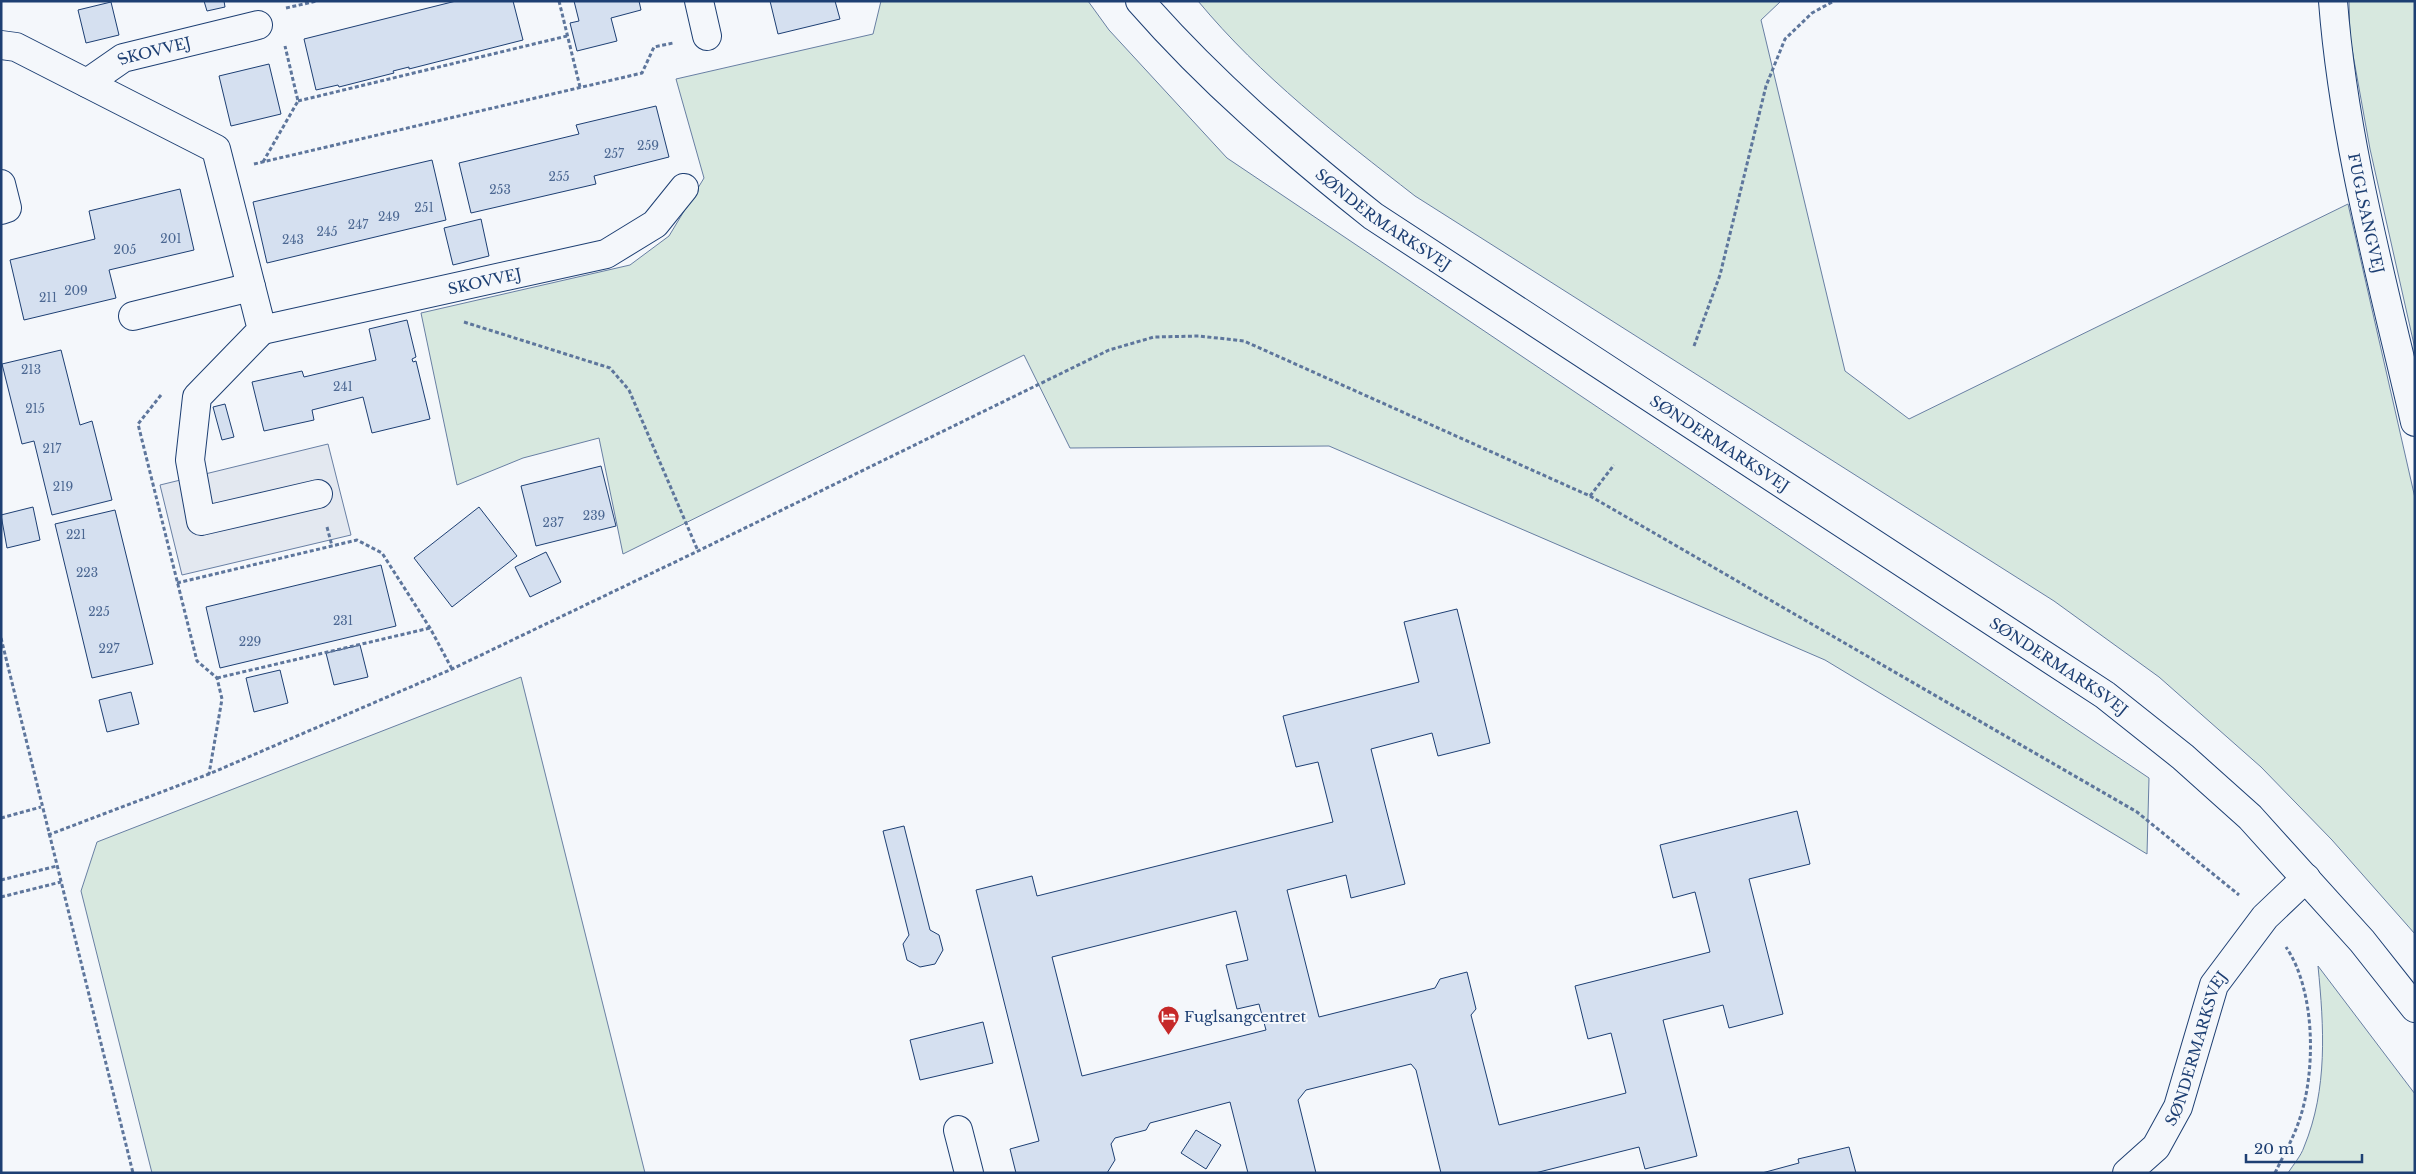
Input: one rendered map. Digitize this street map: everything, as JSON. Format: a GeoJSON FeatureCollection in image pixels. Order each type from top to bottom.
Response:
{"type":"FeatureCollection","features":[{"type":"Feature","properties":{"kind":"street"},"geometry":{"type":"LineString","coordinates":[[699,1],[707,36]]}},
{"type":"Feature","properties":{"kind":"street","name":"SØNDERMARKSVEJ"},"geometry":{"type":"LineString","coordinates":[[1140,1],[1179,46],[1292,150],[1373,216],[2105,695],[2184,757],[2250,817],[2362,941],[2415,1008]]}},
{"type":"Feature","properties":{"kind":"street","name":"FUGLSANGVEJ"},"geometry":{"type":"LineString","coordinates":[[2334,1],[2336,40],[2353,150],[2415,422]]}},
{"type":"Feature","properties":{"kind":"street","name":"SKOVVEJ"},"geometry":{"type":"LineString","coordinates":[[87,83],[123,58],[258,25]]}},
{"type":"Feature","properties":{"kind":"street"},"geometry":{"type":"LineString","coordinates":[[1,45],[16,48],[216,149],[262,330],[197,397],[190,460],[201,521],[318,494]]}},
{"type":"Feature","properties":{"kind":"street"},"geometry":{"type":"LineString","coordinates":[[1,184],[7,208],[1,210]]}},
{"type":"Feature","properties":{"kind":"street","name":"SKOVVEJ"},"geometry":{"type":"LineString","coordinates":[[262,330],[606,254],[655,224],[684,188]]}},
{"type":"Feature","properties":{"kind":"street"},"geometry":{"type":"LineString","coordinates":[[133,316],[251,287]]}},
{"type":"Feature","properties":{"kind":"street","name":"SØNDERMARKSVEJ"},"geometry":{"type":"LineString","coordinates":[[2127,1173],[2156,1147],[2178,1107],[2214,986],[2265,917],[2306,878]]}},
{"type":"Feature","properties":{"kind":"street"},"geometry":{"type":"LineString","coordinates":[[958,1130],[969,1173]]}},
{"type":"Feature","properties":{"kind":"path"},"geometry":{"type":"LineString","coordinates":[[559,1],[580,87]]}},
{"type":"Feature","properties":{"kind":"path"},"geometry":{"type":"LineString","coordinates":[[1694,346],[1720,275],[1769,78],[1785,39],[1812,13],[1834,1]]}},
{"type":"Feature","properties":{"kind":"path"},"geometry":{"type":"LineString","coordinates":[[298,102],[568,36]]}},
{"type":"Feature","properties":{"kind":"path"},"geometry":{"type":"LineString","coordinates":[[222,171],[642,73],[654,47],[707,36]]}},
{"type":"Feature","properties":{"kind":"path"},"geometry":{"type":"LineString","coordinates":[[263,162],[298,102],[283,38]]}},
{"type":"Feature","properties":{"kind":"path"},"geometry":{"type":"LineString","coordinates":[[418,296],[440,314],[610,368],[629,390],[698,551]]}},
{"type":"Feature","properties":{"kind":"path"},"geometry":{"type":"LineString","coordinates":[[48,835],[208,774],[452,668],[698,551],[1109,350],[1154,337],[1199,336],[1244,341],[1590,496],[2137,812],[2265,917],[2291,955],[2300,981],[2310,1027],[2311,1071],[2299,1121],[2274,1173]]}},
{"type":"Feature","properties":{"kind":"path"},"geometry":{"type":"LineString","coordinates":[[197,397],[170,385],[138,424],[197,661],[217,678],[222,699],[208,774]]}},
{"type":"Feature","properties":{"kind":"path"},"geometry":{"type":"LineString","coordinates":[[1590,496],[1614,465]]}},
{"type":"Feature","properties":{"kind":"path"},"geometry":{"type":"LineString","coordinates":[[177,583],[356,540],[382,553],[430,628],[452,668]]}},
{"type":"Feature","properties":{"kind":"path"},"geometry":{"type":"LineString","coordinates":[[217,678],[430,628]]}},
{"type":"Feature","properties":{"kind":"path"},"geometry":{"type":"LineString","coordinates":[[1,638],[48,835],[133,1173]]}},
{"type":"Feature","properties":{"kind":"path"},"geometry":{"type":"LineString","coordinates":[[1,818],[42,807]]}},
{"type":"Feature","properties":{"kind":"path"},"geometry":{"type":"LineString","coordinates":[[1,880],[57,866]]}},
{"type":"Feature","properties":{"kind":"path"},"geometry":{"type":"LineString","coordinates":[[1,897],[61,882]]}},
{"type":"Feature","properties":{"kind":"shaded area"},"geometry":{"type":"Polygon","coordinates":[[[881,1],[1088,1],[1109,30],[1227,158],[2149,778],[2147,854],[1825,660],[1329,446],[1070,448],[1024,355],[623,554],[599,438],[523,458],[457,485],[421,313],[630,265],[669,236],[704,178],[676,79],[873,34],[881,1]]]}},
{"type":"Feature","properties":{"kind":"shaded area"},"geometry":{"type":"Polygon","coordinates":[[[1198,1],[1781,1],[1761,20],[1845,371],[1909,419],[2348,204],[2415,498],[2415,934],[2332,840],[2261,767],[2159,677],[2054,601],[1415,196],[1329,128],[1274,80],[1222,29],[1198,1]]]}},
{"type":"Feature","properties":{"kind":"shaded area"},"geometry":{"type":"Polygon","coordinates":[[[2349,1],[2415,1],[2415,349],[2370,149],[2350,38],[2349,1]]]}},
{"type":"Feature","properties":{"kind":"shaded area"},"geometry":{"type":"Polygon","coordinates":[[[328,444],[351,535],[182,575],[160,485],[328,444]]]}},
{"type":"Feature","properties":{"kind":"shaded area"},"geometry":{"type":"Polygon","coordinates":[[[521,677],[645,1173],[152,1173],[81,891],[97,842],[521,677]]]}},
{"type":"Feature","properties":{"kind":"shaded area"},"geometry":{"type":"Polygon","coordinates":[[[2318,966],[2415,1094],[2415,1173],[2288,1173],[2303,1150],[2312,1125],[2321,1080],[2323,1035],[2318,966]]]}},
{"type":"Feature","properties":{"kind":"building"},"geometry":{"type":"Polygon","coordinates":[[[204,1],[224,1],[225,7],[207,11],[204,1]]]}},
{"type":"Feature","properties":{"kind":"building"},"geometry":{"type":"Polygon","coordinates":[[[456,1],[513,1],[523,40],[409,69],[409,67],[393,71],[394,73],[339,87],[338,85],[316,90],[304,39],[456,1]]]}},
{"type":"Feature","properties":{"kind":"building"},"geometry":{"type":"Polygon","coordinates":[[[574,1],[639,1],[641,10],[611,18],[617,41],[577,51],[570,23],[579,21],[574,1]]]}},
{"type":"Feature","properties":{"kind":"building"},"geometry":{"type":"Polygon","coordinates":[[[770,1],[835,1],[840,19],[778,34],[770,1]]]}},
{"type":"Feature","properties":{"kind":"building"},"geometry":{"type":"Polygon","coordinates":[[[111,2],[119,35],[86,43],[78,10],[111,2]]]}},
{"type":"Feature","properties":{"kind":"building"},"geometry":{"type":"Polygon","coordinates":[[[269,64],[281,114],[231,126],[219,76],[269,64]]]}},
{"type":"Feature","properties":{"kind":"building"},"geometry":{"type":"Polygon","coordinates":[[[656,106],[669,157],[594,176],[596,184],[471,213],[459,163],[579,134],[576,125],[656,106]]]}},
{"type":"Feature","properties":{"kind":"building"},"geometry":{"type":"Polygon","coordinates":[[[432,160],[446,220],[267,263],[253,202],[432,160]]]}},
{"type":"Feature","properties":{"kind":"building"},"geometry":{"type":"Polygon","coordinates":[[[180,189],[194,250],[109,270],[116,298],[24,320],[10,260],[95,239],[89,211],[180,189]]]}},
{"type":"Feature","properties":{"kind":"building"},"geometry":{"type":"Polygon","coordinates":[[[481,219],[489,256],[453,265],[444,228],[481,219]]]}},
{"type":"Feature","properties":{"kind":"building"},"geometry":{"type":"Polygon","coordinates":[[[407,320],[416,357],[412,359],[413,362],[416,361],[430,419],[372,433],[363,397],[312,410],[314,420],[264,431],[252,382],[302,371],[304,377],[376,360],[369,329],[407,320]]]}},
{"type":"Feature","properties":{"kind":"building"},"geometry":{"type":"Polygon","coordinates":[[[61,350],[80,425],[92,421],[112,500],[52,515],[34,441],[22,444],[2,364],[61,350]]]}},
{"type":"Feature","properties":{"kind":"building"},"geometry":{"type":"Polygon","coordinates":[[[225,404],[234,437],[222,440],[213,407],[225,404]]]}},
{"type":"Feature","properties":{"kind":"building"},"geometry":{"type":"Polygon","coordinates":[[[601,466],[616,526],[536,546],[521,486],[601,466]]]}},
{"type":"Feature","properties":{"kind":"building"},"geometry":{"type":"Polygon","coordinates":[[[33,507],[40,540],[7,548],[1,515],[33,507]]]}},
{"type":"Feature","properties":{"kind":"building"},"geometry":{"type":"Polygon","coordinates":[[[479,507],[517,556],[452,607],[414,558],[479,507]]]}},
{"type":"Feature","properties":{"kind":"building"},"geometry":{"type":"Polygon","coordinates":[[[115,510],[153,664],[92,678],[55,524],[115,510]]]}},
{"type":"Feature","properties":{"kind":"building"},"geometry":{"type":"Polygon","coordinates":[[[546,552],[561,582],[530,597],[515,567],[546,552]]]}},
{"type":"Feature","properties":{"kind":"building"},"geometry":{"type":"Polygon","coordinates":[[[381,565],[396,626],[220,668],[206,607],[381,565]]]}},
{"type":"Feature","properties":{"kind":"building"},"geometry":{"type":"Polygon","coordinates":[[[1457,609],[1490,743],[1438,756],[1432,733],[1371,749],[1405,884],[1351,898],[1346,875],[1287,890],[1319,1017],[1435,988],[1440,979],[1467,972],[1476,1009],[1471,1015],[1499,1125],[1626,1093],[1611,1033],[1588,1039],[1575,986],[1710,952],[1695,892],[1673,898],[1660,845],[1797,811],[1810,864],[1749,879],[1783,1014],[1729,1028],[1723,1005],[1663,1020],[1697,1156],[1645,1169],[1639,1147],[1535,1173],[1441,1173],[1416,1070],[1411,1064],[1306,1090],[1298,1100],[1316,1173],[1248,1173],[1230,1102],[1150,1123],[1146,1130],[1115,1138],[1111,1144],[1115,1160],[1107,1173],[1016,1173],[1010,1149],[1039,1141],[976,890],[1032,876],[1037,896],[1333,822],[1318,762],[1296,767],[1283,716],[1419,682],[1404,622],[1457,609]],[[1236,911],[1052,957],[1082,1076],[1266,1030],[1259,1004],[1237,1009],[1226,965],[1248,960],[1236,911]]]}},
{"type":"Feature","properties":{"kind":"building"},"geometry":{"type":"Polygon","coordinates":[[[360,645],[368,677],[334,685],[326,653],[360,645]]]}},
{"type":"Feature","properties":{"kind":"building"},"geometry":{"type":"Polygon","coordinates":[[[280,670],[288,703],[254,712],[246,678],[280,670]]]}},
{"type":"Feature","properties":{"kind":"building"},"geometry":{"type":"Polygon","coordinates":[[[131,692],[139,724],[107,732],[99,700],[131,692]]]}},
{"type":"Feature","properties":{"kind":"building"},"geometry":{"type":"Polygon","coordinates":[[[904,826],[930,930],[939,935],[943,950],[935,964],[920,967],[907,960],[903,944],[909,935],[883,831],[904,826]]]}},
{"type":"Feature","properties":{"kind":"building"},"geometry":{"type":"Polygon","coordinates":[[[983,1022],[993,1063],[920,1080],[910,1040],[983,1022]]]}},
{"type":"Feature","properties":{"kind":"building"},"geometry":{"type":"Polygon","coordinates":[[[1196,1130],[1221,1145],[1206,1169],[1181,1153],[1196,1130]]]}},
{"type":"Feature","properties":{"kind":"building"},"geometry":{"type":"Polygon","coordinates":[[[1849,1147],[1856,1173],[1762,1173],[1799,1163],[1798,1159],[1849,1147]]]}},
{"type":"Feature","properties":{"kind":"place","name":"Fuglsangcentret"},"geometry":{"type":"Point","coordinates":[1168,1035]}}]}
